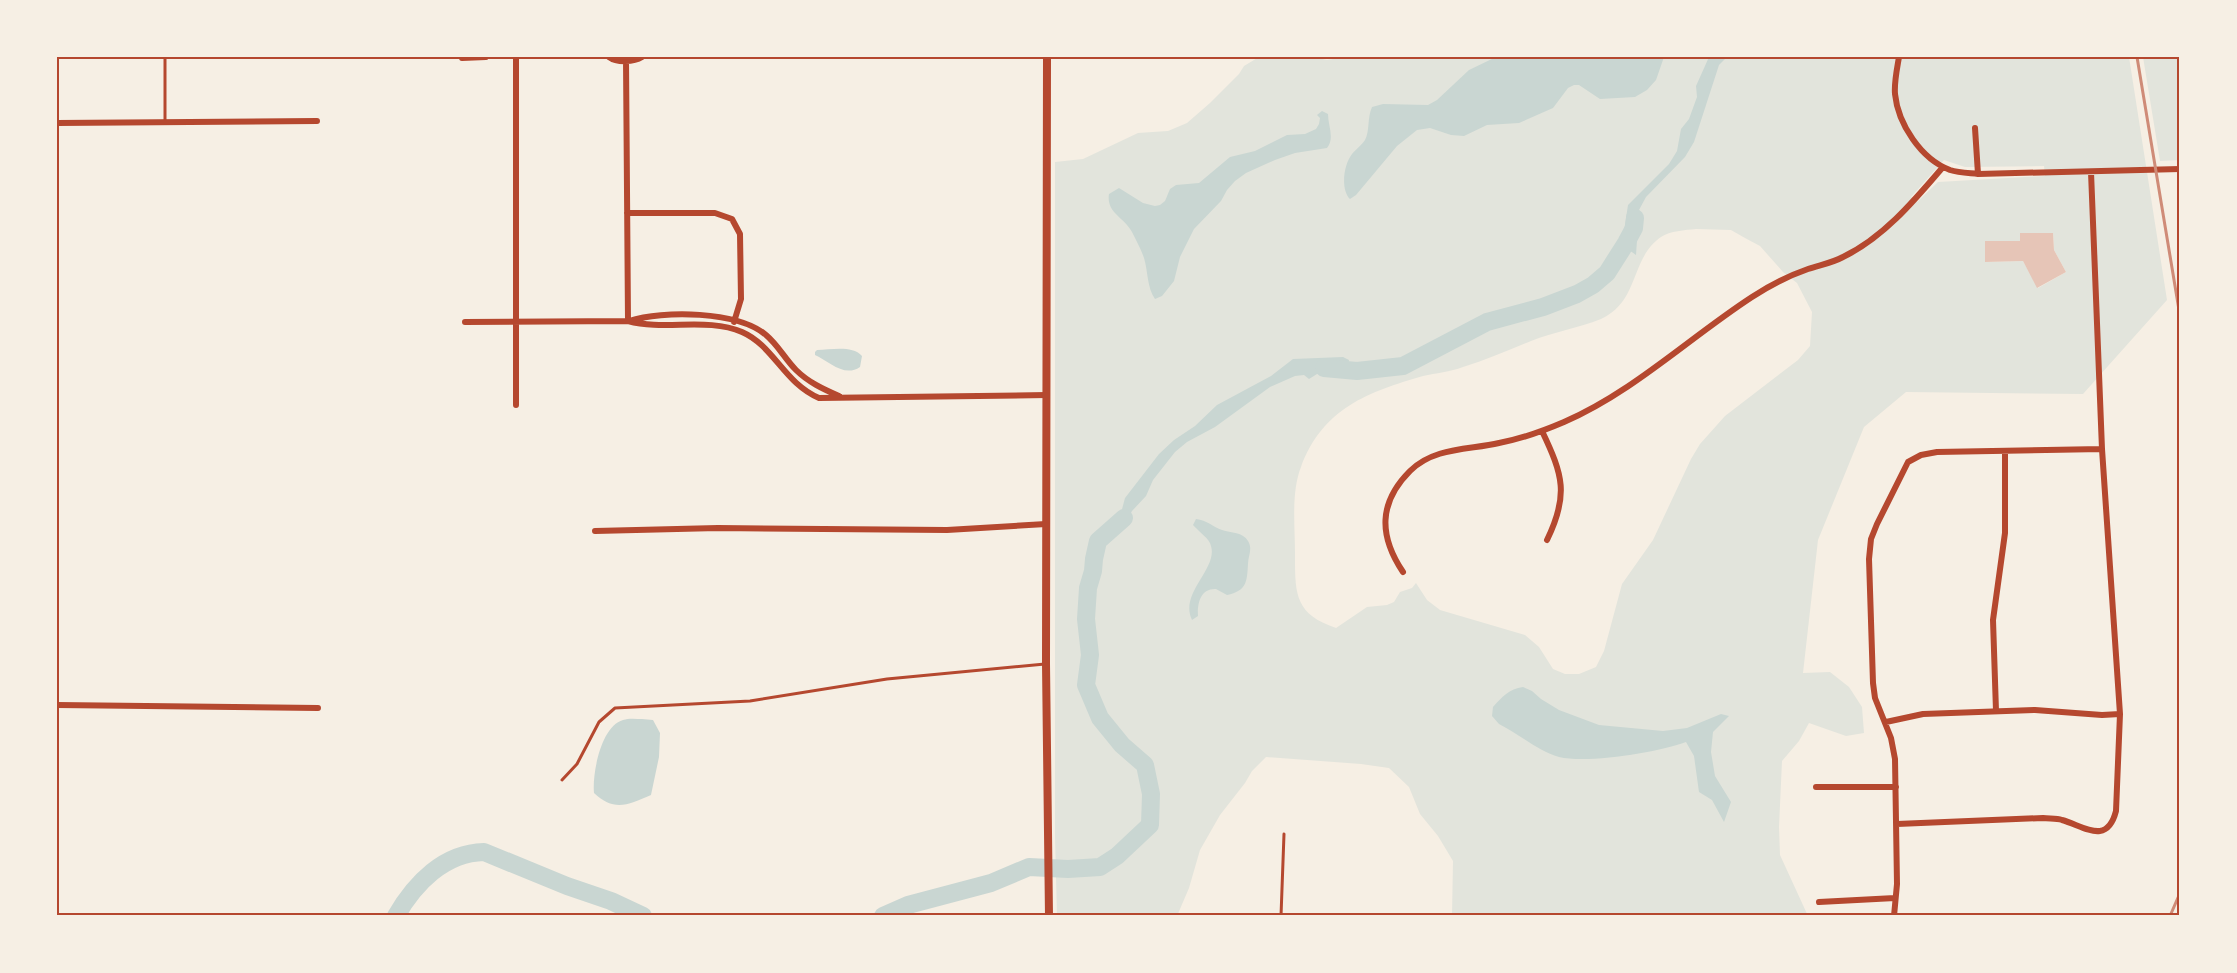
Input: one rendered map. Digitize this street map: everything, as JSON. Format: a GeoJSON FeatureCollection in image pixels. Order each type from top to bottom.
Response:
{"type":"FeatureCollection","features":[{"type":"Feature","properties":{"kind":"street"},"geometry":{"type":"LineString","coordinates":[[462,58],[486,57]]}},
{"type":"Feature","properties":{"kind":"street"},"geometry":{"type":"LineString","coordinates":[[516,57],[516,405]]}},
{"type":"Feature","properties":{"kind":"street"},"geometry":{"type":"LineString","coordinates":[[609,57],[614,60],[637,60],[642,57]]}},
{"type":"Feature","properties":{"kind":"street"},"geometry":{"type":"LineString","coordinates":[[1047,57],[1046,664],[1049,916]]}},
{"type":"Feature","properties":{"kind":"street"},"geometry":{"type":"LineString","coordinates":[[1899,57],[1895,93],[1901,118],[1914,140],[1931,158],[1953,171],[1978,174],[2180,169]]}},
{"type":"Feature","properties":{"kind":"street"},"geometry":{"type":"LineString","coordinates":[[626,60],[628,321]]}},
{"type":"Feature","properties":{"kind":"street"},"geometry":{"type":"LineString","coordinates":[[57,123],[317,121]]}},
{"type":"Feature","properties":{"kind":"street"},"geometry":{"type":"LineString","coordinates":[[1975,128],[1978,174]]}},
{"type":"Feature","properties":{"kind":"street"},"geometry":{"type":"LineString","coordinates":[[1403,572],[1391,554],[1385,535],[1386,510],[1395,490],[1411,470],[1428,457],[1449,451],[1500,443],[1542,431],[1600,405],[1774,283],[1842,258],[1870,242],[1900,214],[1943,167]]}},
{"type":"Feature","properties":{"kind":"street"},"geometry":{"type":"LineString","coordinates":[[1897,824],[2043,818],[2061,819],[2099,832],[2108,828],[2116,811],[2121,714],[2102,449],[2091,172]]}},
{"type":"Feature","properties":{"kind":"street"},"geometry":{"type":"LineString","coordinates":[[627,213],[715,213],[732,219],[740,234],[741,299],[732,329]]}},
{"type":"Feature","properties":{"kind":"street"},"geometry":{"type":"LineString","coordinates":[[465,322],[628,321],[645,316],[709,316],[735,320],[762,332],[806,379],[840,396]]}},
{"type":"Feature","properties":{"kind":"street"},"geometry":{"type":"LineString","coordinates":[[628,321],[645,326],[719,326],[732,329],[755,340],[796,384],[819,398],[1047,395]]}},
{"type":"Feature","properties":{"kind":"street"},"geometry":{"type":"LineString","coordinates":[[1542,431],[1558,464],[1562,490],[1558,518],[1547,540]]}},
{"type":"Feature","properties":{"kind":"street"},"geometry":{"type":"LineString","coordinates":[[1894,916],[1897,824],[1895,759],[1886,722],[1875,698],[1872,683],[1869,559],[1871,539],[1877,524],[1908,462],[1921,455],[1937,452],[2102,449]]}},
{"type":"Feature","properties":{"kind":"street"},"geometry":{"type":"LineString","coordinates":[[1996,711],[1993,620],[2005,533],[2004,451]]}},
{"type":"Feature","properties":{"kind":"street"},"geometry":{"type":"LineString","coordinates":[[595,531],[718,528],[946,530],[1046,524]]}},
{"type":"Feature","properties":{"kind":"street"},"geometry":{"type":"LineString","coordinates":[[57,705],[318,708]]}},
{"type":"Feature","properties":{"kind":"street"},"geometry":{"type":"LineString","coordinates":[[1886,722],[1923,714],[1996,711],[2035,710],[2102,715],[2121,714]]}},
{"type":"Feature","properties":{"kind":"street"},"geometry":{"type":"LineString","coordinates":[[1816,787],[1896,787]]}},
{"type":"Feature","properties":{"kind":"street"},"geometry":{"type":"LineString","coordinates":[[1819,902],[1896,898]]}},
{"type":"Feature","properties":{"kind":"lane"},"geometry":{"type":"LineString","coordinates":[[165,57],[165,121]]}},
{"type":"Feature","properties":{"kind":"lane"},"geometry":{"type":"LineString","coordinates":[[562,780],[577,764],[599,722],[615,708],[750,701],[887,678],[1046,664]]}},
{"type":"Feature","properties":{"kind":"lane"},"geometry":{"type":"LineString","coordinates":[[1281,916],[1284,834]]}},
{"type":"Feature","properties":{"kind":"shaded area"},"geometry":{"type":"Polygon","coordinates":[[[1259,57],[1312,57],[1327,60],[1346,57],[2129,57],[2167,300],[2083,394],[1906,392],[1864,427],[1818,540],[1803,673],[1830,672],[1849,687],[1862,707],[1864,733],[1846,736],[1809,723],[1799,741],[1782,761],[1780,855],[1808,916],[1452,916],[1453,861],[1438,836],[1420,814],[1409,787],[1389,768],[1266,757],[1252,771],[1220,815],[1200,850],[1189,888],[1177,916],[1057,916],[1055,162],[1083,159],[1138,133],[1168,131],[1187,123],[1239,74],[1244,66],[1259,57]],[[1944,160],[1911,197],[1917,202],[1938,182],[2045,176],[2044,166],[1965,167],[1944,160]],[[1731,230],[1678,231],[1661,237],[1651,246],[1622,302],[1614,311],[1601,319],[1540,338],[1458,369],[1423,376],[1384,389],[1366,396],[1335,416],[1310,447],[1301,467],[1296,487],[1294,509],[1297,591],[1305,609],[1312,616],[1336,628],[1367,607],[1394,602],[1400,592],[1412,588],[1416,583],[1427,600],[1440,610],[1525,635],[1539,647],[1553,669],[1565,674],[1579,674],[1596,667],[1604,651],[1622,584],[1653,540],[1700,444],[1725,416],[1798,360],[1810,346],[1812,312],[1797,283],[1783,272],[1760,246],[1731,230]],[[2020,233],[2020,241],[1985,241],[1985,262],[2023,261],[2038,288],[2066,272],[2054,250],[2053,233],[2020,233]]]}},
{"type":"Feature","properties":{"kind":"shaded area"},"geometry":{"type":"Polygon","coordinates":[[[1496,57],[1664,57],[1656,80],[1647,90],[1635,97],[1600,99],[1579,85],[1574,85],[1568,88],[1553,108],[1519,123],[1487,125],[1464,136],[1451,135],[1430,128],[1417,130],[1397,146],[1356,195],[1350,199],[1345,189],[1345,170],[1349,158],[1365,140],[1372,107],[1383,104],[1428,105],[1437,100],[1469,70],[1496,57]]]}},
{"type":"Feature","properties":{"kind":"shaded area"},"geometry":{"type":"Polygon","coordinates":[[[1709,57],[1727,57],[1719,65],[1694,142],[1685,157],[1646,197],[1639,210],[1636,255],[1629,250],[1624,231],[1628,205],[1669,164],[1677,151],[1681,129],[1689,119],[1697,97],[1696,86],[1709,57]]]}},
{"type":"Feature","properties":{"kind":"shaded area"},"geometry":{"type":"Polygon","coordinates":[[[2143,57],[2180,57],[2180,160],[2160,161],[2143,57]]]}},
{"type":"Feature","properties":{"kind":"shaded area"},"geometry":{"type":"Polygon","coordinates":[[[1322,111],[1328,114],[1331,132],[1331,140],[1327,148],[1295,153],[1275,160],[1246,173],[1235,181],[1221,201],[1194,229],[1180,257],[1174,281],[1162,296],[1155,299],[1150,290],[1141,251],[1129,227],[1110,206],[1109,194],[1119,188],[1143,203],[1160,205],[1165,201],[1170,189],[1176,185],[1199,183],[1230,157],[1255,151],[1287,135],[1305,134],[1316,129],[1320,118],[1317,115],[1322,111]]]}},
{"type":"Feature","properties":{"kind":"shaded area"},"geometry":{"type":"Polygon","coordinates":[[[817,350],[853,350],[862,356],[860,367],[848,371],[842,370],[815,355],[817,350]]]}},
{"type":"Feature","properties":{"kind":"shaded area"},"geometry":{"type":"Polygon","coordinates":[[[1343,357],[1349,360],[1347,372],[1317,374],[1309,379],[1304,375],[1295,376],[1270,387],[1215,427],[1187,442],[1175,452],[1153,480],[1146,496],[1132,511],[1124,525],[1113,538],[1103,543],[1110,524],[1121,513],[1125,498],[1159,454],[1174,440],[1195,426],[1217,405],[1271,376],[1293,359],[1343,357]]]}},
{"type":"Feature","properties":{"kind":"shaded area"},"geometry":{"type":"Polygon","coordinates":[[[1196,519],[1243,536],[1248,541],[1250,550],[1246,580],[1242,588],[1227,595],[1216,589],[1207,591],[1199,601],[1198,616],[1192,620],[1189,610],[1190,600],[1212,555],[1208,541],[1193,525],[1196,519]]]}},
{"type":"Feature","properties":{"kind":"shaded area"},"geometry":{"type":"Polygon","coordinates":[[[1523,687],[1559,710],[1599,725],[1663,731],[1687,728],[1721,714],[1729,716],[1713,732],[1711,752],[1715,776],[1731,802],[1724,822],[1712,800],[1699,792],[1694,756],[1686,742],[1659,750],[1623,756],[1587,759],[1559,757],[1544,751],[1499,724],[1492,716],[1493,707],[1503,697],[1523,687]]]}},
{"type":"Feature","properties":{"kind":"shaded area"},"geometry":{"type":"Polygon","coordinates":[[[625,719],[653,720],[660,733],[659,757],[651,795],[621,805],[608,803],[601,799],[594,793],[596,763],[609,731],[615,724],[625,719]]]}},
{"type":"Feature","properties":{"kind":"building"},"geometry":{"type":"Polygon","coordinates":[[[2020,233],[2053,233],[2054,250],[2066,272],[2037,288],[2023,261],[1985,262],[1985,241],[2020,241],[2020,233]]]}},
{"type":"Feature","properties":{"kind":"waterway"},"geometry":{"type":"LineString","coordinates":[[1324,368],[1357,371],[1403,366],[1487,322],[1543,307],[1577,294],[1593,285],[1607,273],[1634,228],[1635,218]]}},
{"type":"Feature","properties":{"kind":"waterway"},"geometry":{"type":"LineString","coordinates":[[883,916],[908,905],[991,883],[1029,867],[1068,869],[1100,867],[1117,856],[1150,825],[1151,794],[1145,765],[1122,745],[1100,718],[1086,685],[1090,655],[1086,619],[1088,588],[1098,541],[1124,518]]}},
{"type":"Feature","properties":{"kind":"waterway"},"geometry":{"type":"LineString","coordinates":[[396,916],[412,892],[432,872],[456,858],[484,852],[567,886],[611,901],[643,916]]}},
{"type":"Feature","properties":{"kind":"railway"},"geometry":{"type":"LineString","coordinates":[[2137,57],[2180,316]]}},
{"type":"Feature","properties":{"kind":"railway"},"geometry":{"type":"LineString","coordinates":[[2170,916],[2180,893]]}}]}
